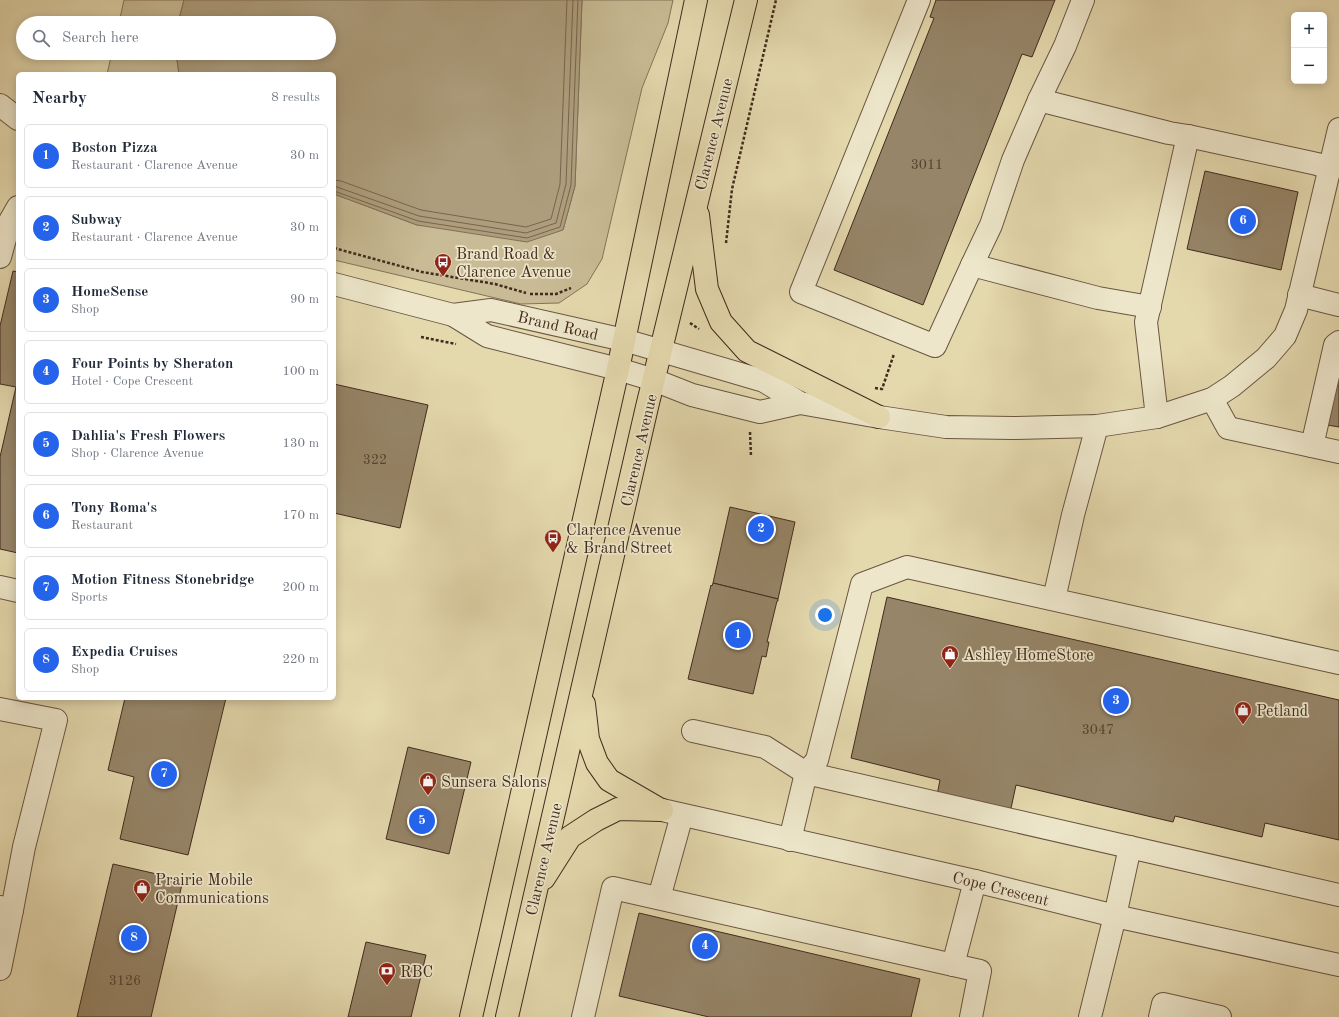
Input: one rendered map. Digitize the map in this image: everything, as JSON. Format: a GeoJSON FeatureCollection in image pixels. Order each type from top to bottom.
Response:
{"type":"FeatureCollection","features":[{"type":"Feature","properties":{"kind":"main road"},"geometry":{"type":"LineString","coordinates":[[471,1017],[618,369],[696,0]]}},
{"type":"Feature","properties":{"kind":"main road","name":"Clarence Avenue"},"geometry":{"type":"LineString","coordinates":[[507,1017],[654,380],[746,0]]}},
{"type":"Feature","properties":{"kind":"main road"},"geometry":{"type":"LineString","coordinates":[[696,202],[707,289],[721,322],[747,351],[879,417]]}},
{"type":"Feature","properties":{"kind":"main road"},"geometry":{"type":"LineString","coordinates":[[583,686],[588,739],[597,763],[609,780],[672,812]]}},
{"type":"Feature","properties":{"kind":"main road"},"geometry":{"type":"LineString","coordinates":[[535,893],[570,837],[596,820],[618,809],[672,812]]}},
{"type":"Feature","properties":{"kind":"street"},"geometry":{"type":"LineString","coordinates":[[919,0],[801,292],[935,346],[991,225],[1013,160],[1039,100],[1065,46],[1082,0]]}},
{"type":"Feature","properties":{"kind":"street"},"geometry":{"type":"LineString","coordinates":[[1039,100],[1168,133],[1188,136],[1329,168]]}},
{"type":"Feature","properties":{"kind":"street"},"geometry":{"type":"LineString","coordinates":[[0,105],[16,117]]}},
{"type":"Feature","properties":{"kind":"street"},"geometry":{"type":"LineString","coordinates":[[800,402],[879,417],[946,427],[1013,428],[1097,426],[1157,418],[1212,399],[1232,386],[1266,358],[1285,336],[1296,310],[1339,129]]}},
{"type":"Feature","properties":{"kind":"street"},"geometry":{"type":"LineString","coordinates":[[1157,418],[1146,322],[1188,136]]}},
{"type":"Feature","properties":{"kind":"street"},"geometry":{"type":"LineString","coordinates":[[0,257],[9,219]]}},
{"type":"Feature","properties":{"kind":"street"},"geometry":{"type":"LineString","coordinates":[[972,265],[1098,298],[1150,307]]}},
{"type":"Feature","properties":{"kind":"street","name":"Brand Road"},"geometry":{"type":"LineString","coordinates":[[336,285],[453,315],[487,336],[618,369],[654,380],[692,395],[760,412],[800,402]]}},
{"type":"Feature","properties":{"kind":"street"},"geometry":{"type":"LineString","coordinates":[[1299,295],[1339,305]]}},
{"type":"Feature","properties":{"kind":"street","name":"Brand Road"},"geometry":{"type":"LineString","coordinates":[[453,315],[491,310],[624,340],[764,381],[800,402]]}},
{"type":"Feature","properties":{"kind":"street"},"geometry":{"type":"LineString","coordinates":[[1312,446],[1335,345],[1339,342]]}},
{"type":"Feature","properties":{"kind":"street"},"geometry":{"type":"LineString","coordinates":[[1212,399],[1228,428],[1339,452]]}},
{"type":"Feature","properties":{"kind":"street"},"geometry":{"type":"LineString","coordinates":[[1054,599],[1073,515],[1097,426]]}},
{"type":"Feature","properties":{"kind":"street"},"geometry":{"type":"LineString","coordinates":[[790,840],[806,772],[817,760],[862,584],[907,567],[1339,663]]}},
{"type":"Feature","properties":{"kind":"street"},"geometry":{"type":"LineString","coordinates":[[0,587],[16,591]]}},
{"type":"Feature","properties":{"kind":"street"},"geometry":{"type":"LineString","coordinates":[[0,709],[56,720],[24,847],[6,909],[0,970]]}},
{"type":"Feature","properties":{"kind":"street"},"geometry":{"type":"LineString","coordinates":[[693,731],[765,747],[806,772],[1339,895]]}},
{"type":"Feature","properties":{"kind":"street"},"geometry":{"type":"LineString","coordinates":[[659,898],[672,812]]}},
{"type":"Feature","properties":{"kind":"street","name":"Cope Crescent"},"geometry":{"type":"LineString","coordinates":[[672,812],[976,881],[1115,916],[1339,964]]}},
{"type":"Feature","properties":{"kind":"street"},"geometry":{"type":"LineString","coordinates":[[1090,1017],[1115,916],[1130,847]]}},
{"type":"Feature","properties":{"kind":"street"},"geometry":{"type":"LineString","coordinates":[[953,965],[976,881]]}},
{"type":"Feature","properties":{"kind":"street"},"geometry":{"type":"LineString","coordinates":[[583,1017],[613,888],[980,971],[971,1017]]}},
{"type":"Feature","properties":{"kind":"street"},"geometry":{"type":"LineString","coordinates":[[1160,1017],[1163,1004],[1220,1017]]}},
{"type":"Feature","properties":{"kind":"path"},"geometry":{"type":"LineString","coordinates":[[726,250],[732,189],[776,0]]}},
{"type":"Feature","properties":{"kind":"path"},"geometry":{"type":"LineString","coordinates":[[336,249],[422,272],[495,284],[531,294],[556,294],[571,288]]}},
{"type":"Feature","properties":{"kind":"path"},"geometry":{"type":"LineString","coordinates":[[688,321],[701,330]]}},
{"type":"Feature","properties":{"kind":"path"},"geometry":{"type":"LineString","coordinates":[[875,388],[882,389],[902,332]]}},
{"type":"Feature","properties":{"kind":"shaded area"},"geometry":{"type":"Polygon","coordinates":[[[124,0],[184,0],[180,16],[121,16],[124,0]]]}},
{"type":"Feature","properties":{"kind":"shaded area"},"geometry":{"type":"Polygon","coordinates":[[[582,0],[673,0],[668,23],[642,88],[602,259],[587,284],[559,303],[521,304],[336,260],[336,195],[417,225],[563,230],[575,186],[582,0]]]}},
{"type":"Feature","properties":{"kind":"shaded area"},"geometry":{"type":"Polygon","coordinates":[[[110,60],[177,60],[179,72],[107,72],[110,60]]]}},
{"type":"Feature","properties":{"kind":"water"},"geometry":{"type":"Polygon","coordinates":[[[184,0],[582,0],[575,186],[563,230],[527,242],[417,225],[336,195],[336,72],[179,72],[177,60],[336,60],[336,16],[180,16],[184,0]]]}},
{"type":"Feature","properties":{"kind":"building"},"geometry":{"type":"Polygon","coordinates":[[[936,0],[1055,0],[1032,57],[1022,54],[923,305],[834,270],[934,18],[930,17],[936,0]]]}},
{"type":"Feature","properties":{"kind":"building"},"geometry":{"type":"Polygon","coordinates":[[[1205,171],[1298,192],[1281,270],[1187,249],[1205,171]]]}},
{"type":"Feature","properties":{"kind":"building"},"geometry":{"type":"Polygon","coordinates":[[[13,271],[16,272],[16,387],[0,384],[0,326],[13,271]]]}},
{"type":"Feature","properties":{"kind":"building"},"geometry":{"type":"Polygon","coordinates":[[[1339,372],[1339,427],[1327,425],[1339,372]]]}},
{"type":"Feature","properties":{"kind":"building"},"geometry":{"type":"Polygon","coordinates":[[[336,384],[428,405],[400,528],[336,513],[336,384]]]}},
{"type":"Feature","properties":{"kind":"building"},"geometry":{"type":"Polygon","coordinates":[[[16,387],[16,553],[0,549],[0,457],[16,387]]]}},
{"type":"Feature","properties":{"kind":"building"},"geometry":{"type":"Polygon","coordinates":[[[730,507],[795,522],[778,599],[713,583],[730,507]]]}},
{"type":"Feature","properties":{"kind":"building"},"geometry":{"type":"Polygon","coordinates":[[[713,583],[778,599],[767,642],[769,642],[766,657],[762,656],[753,694],[688,679],[711,585],[712,586],[713,583]]]}},
{"type":"Feature","properties":{"kind":"building"},"geometry":{"type":"Polygon","coordinates":[[[887,597],[1339,700],[1339,840],[1265,823],[1262,837],[1175,816],[1173,822],[1016,785],[1010,813],[937,795],[940,780],[851,758],[887,597]]]}},
{"type":"Feature","properties":{"kind":"building"},"geometry":{"type":"Polygon","coordinates":[[[125,700],[226,700],[188,855],[120,839],[134,777],[108,770],[125,700]]]}},
{"type":"Feature","properties":{"kind":"building"},"geometry":{"type":"Polygon","coordinates":[[[408,747],[471,762],[449,854],[386,839],[408,747]]]}},
{"type":"Feature","properties":{"kind":"building"},"geometry":{"type":"Polygon","coordinates":[[[113,864],[183,880],[151,1017],[77,1017],[113,864]]]}},
{"type":"Feature","properties":{"kind":"building"},"geometry":{"type":"Polygon","coordinates":[[[639,913],[920,979],[911,1017],[709,1017],[619,996],[639,913]]]}},
{"type":"Feature","properties":{"kind":"building","name":"RBC"},"geometry":{"type":"Polygon","coordinates":[[[366,942],[426,955],[411,1017],[348,1017],[366,942]]]}},
{"type":"Feature","properties":{"kind":"place","name":"Tony Roma's"},"geometry":{"type":"Point","coordinates":[1243,221]}},
{"type":"Feature","properties":{"kind":"place","name":"Brand Road & Clarence Avenue"},"geometry":{"type":"Point","coordinates":[443,277]}},
{"type":"Feature","properties":{"kind":"place","name":"Subway"},"geometry":{"type":"Point","coordinates":[761,529]}},
{"type":"Feature","properties":{"kind":"place","name":"Clarence Avenue & Brand Street"},"geometry":{"type":"Point","coordinates":[553,553]}},
{"type":"Feature","properties":{"kind":"place","name":"Boston Pizza"},"geometry":{"type":"Point","coordinates":[738,635]}},
{"type":"Feature","properties":{"kind":"place","name":"Ashley HomeStore"},"geometry":{"type":"Point","coordinates":[950,669]}},
{"type":"Feature","properties":{"kind":"place","name":"HomeSense"},"geometry":{"type":"Point","coordinates":[1116,701]}},
{"type":"Feature","properties":{"kind":"place","name":"Petland"},"geometry":{"type":"Point","coordinates":[1243,725]}},
{"type":"Feature","properties":{"kind":"place","name":"Motion Fitness Stonebridge"},"geometry":{"type":"Point","coordinates":[164,774]}},
{"type":"Feature","properties":{"kind":"place","name":"Sunsera Salons"},"geometry":{"type":"Point","coordinates":[428,796]}},
{"type":"Feature","properties":{"kind":"place","name":"Dahlia's Fresh Flowers"},"geometry":{"type":"Point","coordinates":[422,821]}},
{"type":"Feature","properties":{"kind":"place","name":"Prairie Mobile Communications"},"geometry":{"type":"Point","coordinates":[142,903]}},
{"type":"Feature","properties":{"kind":"place","name":"Expedia Cruises"},"geometry":{"type":"Point","coordinates":[134,938]}},
{"type":"Feature","properties":{"kind":"place","name":"Four Points by Sheraton"},"geometry":{"type":"Point","coordinates":[705,946]}},
{"type":"Feature","properties":{"kind":"place","name":"RBC"},"geometry":{"type":"Point","coordinates":[387,986]}}]}
